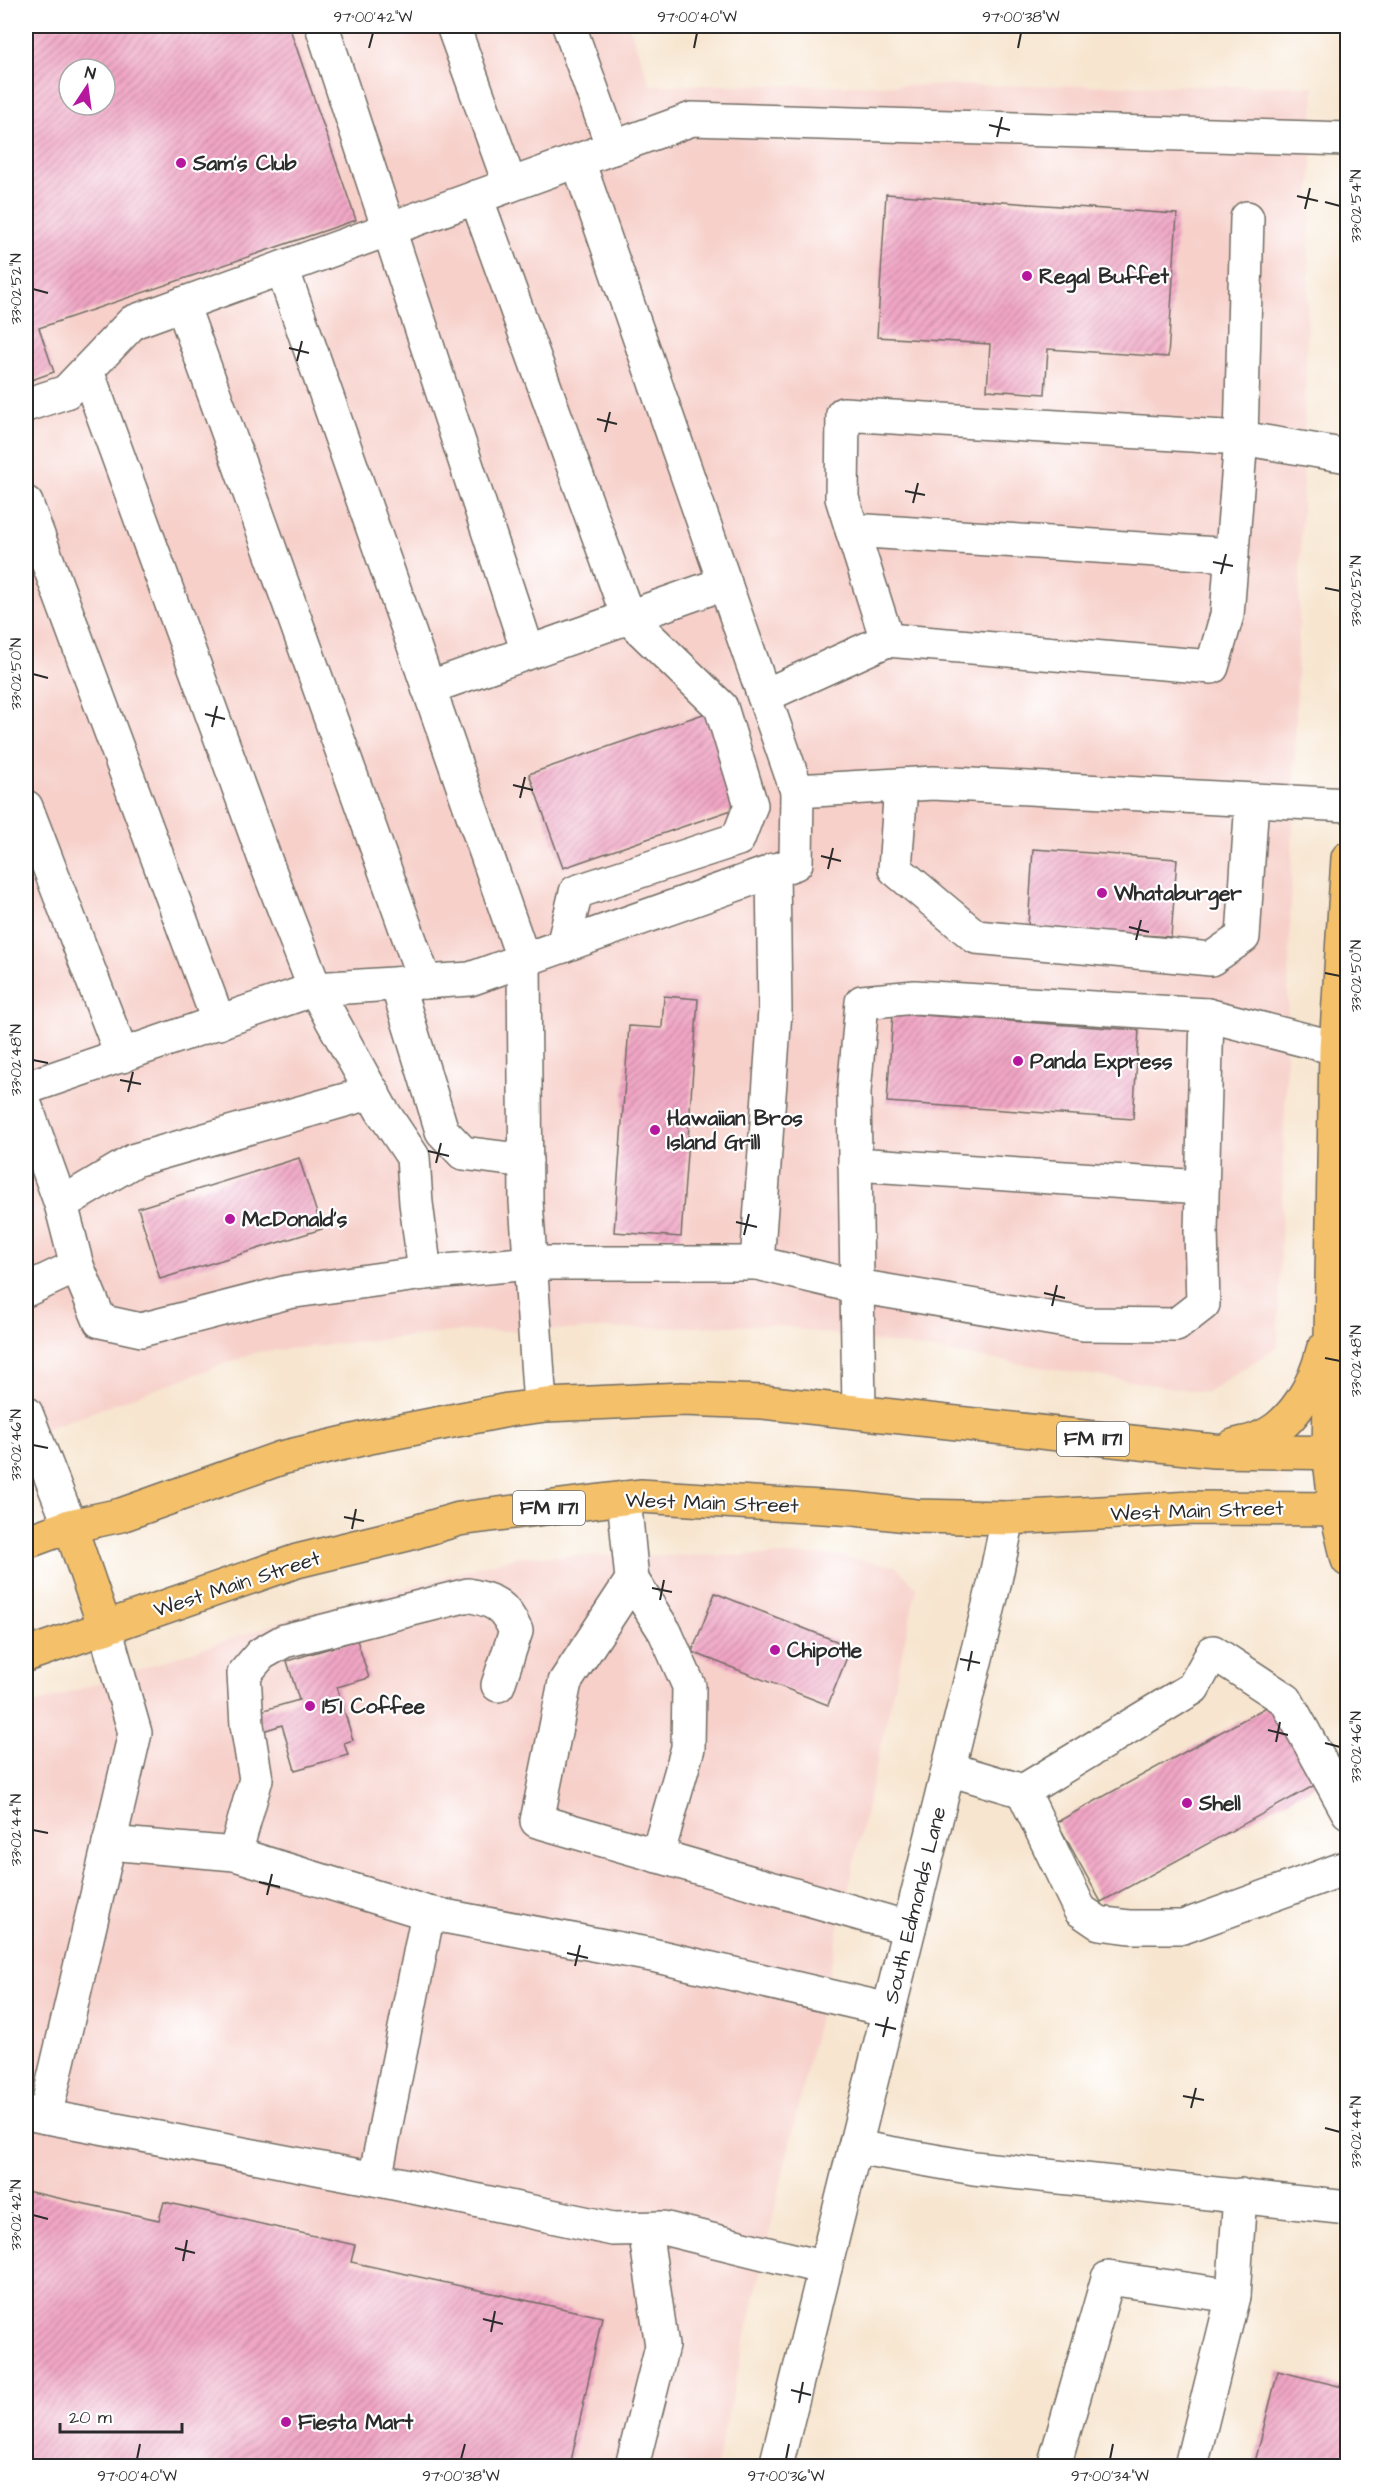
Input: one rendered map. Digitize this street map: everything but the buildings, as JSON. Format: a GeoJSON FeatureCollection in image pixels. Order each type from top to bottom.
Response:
{"type":"FeatureCollection","features":[{"type":"Feature","properties":{"kind":"main road"},"geometry":{"type":"LineString","coordinates":[[1347,858],[1336,1048],[1330,1322],[1347,1560]]}},
{"type":"Feature","properties":{"kind":"main road"},"geometry":{"type":"LineString","coordinates":[[1214,1451],[1261,1438],[1286,1422],[1317,1376],[1330,1322]]}},
{"type":"Feature","properties":{"kind":"main road","name":"FM 1171"},"geometry":{"type":"LineString","coordinates":[[26,1542],[70,1526],[121,1515],[281,1458],[370,1437],[540,1405],[682,1399],[763,1402],[1214,1451],[1338,1453]]}},
{"type":"Feature","properties":{"kind":"main road","name":"West Main Street"},"geometry":{"type":"LineString","coordinates":[[26,1655],[297,1562],[459,1519],[624,1498],[651,1497],[855,1509],[916,1516],[1008,1518],[1192,1508],[1342,1509]]}},
{"type":"Feature","properties":{"kind":"main road"},"geometry":{"type":"LineString","coordinates":[[70,1526],[105,1628]]}},
{"type":"Feature","properties":{"kind":"street"},"geometry":{"type":"LineString","coordinates":[[322,26],[528,652]]}},
{"type":"Feature","properties":{"kind":"street"},"geometry":{"type":"LineString","coordinates":[[453,26],[510,185]]}},
{"type":"Feature","properties":{"kind":"street"},"geometry":{"type":"LineString","coordinates":[[569,26],[613,148]]}},
{"type":"Feature","properties":{"kind":"street"},"geometry":{"type":"LineString","coordinates":[[26,405],[66,392],[133,322],[692,120],[1347,139]]}},
{"type":"Feature","properties":{"kind":"street"},"geometry":{"type":"LineString","coordinates":[[26,1088],[315,989],[470,979],[796,863],[797,791],[578,160]]}},
{"type":"Feature","properties":{"kind":"street"},"geometry":{"type":"LineString","coordinates":[[476,197],[628,616],[721,707],[751,805],[738,839],[576,892],[563,946]]}},
{"type":"Feature","properties":{"kind":"street"},"geometry":{"type":"LineString","coordinates":[[764,696],[887,640],[1212,667],[1227,615],[1232,555],[1241,438],[1247,218]]}},
{"type":"Feature","properties":{"kind":"street"},"geometry":{"type":"LineString","coordinates":[[282,268],[524,961],[526,1161],[530,1263],[540,1405]]}},
{"type":"Feature","properties":{"kind":"street"},"geometry":{"type":"LineString","coordinates":[[182,304],[411,983],[442,1131],[463,1153],[526,1161]]}},
{"type":"Feature","properties":{"kind":"street"},"geometry":{"type":"LineString","coordinates":[[87,371],[267,865],[315,989],[381,1109],[413,1157],[425,1273]]}},
{"type":"Feature","properties":{"kind":"street"},"geometry":{"type":"LineString","coordinates":[[887,640],[842,498],[843,414],[1241,438],[1347,456]]}},
{"type":"Feature","properties":{"kind":"street"},"geometry":{"type":"LineString","coordinates":[[26,503],[219,1023]]}},
{"type":"Feature","properties":{"kind":"street"},"geometry":{"type":"LineString","coordinates":[[852,530],[1232,555]]}},
{"type":"Feature","properties":{"kind":"street"},"geometry":{"type":"LineString","coordinates":[[428,688],[725,583]]}},
{"type":"Feature","properties":{"kind":"street"},"geometry":{"type":"LineString","coordinates":[[797,791],[933,783],[1347,805]]}},
{"type":"Feature","properties":{"kind":"street"},"geometry":{"type":"LineString","coordinates":[[901,785],[895,869],[976,937],[1211,959],[1243,937],[1252,800]]}},
{"type":"Feature","properties":{"kind":"street"},"geometry":{"type":"LineString","coordinates":[[26,807],[122,1056]]}},
{"type":"Feature","properties":{"kind":"street"},"geometry":{"type":"LineString","coordinates":[[758,1263],[775,1011],[773,870]]}},
{"type":"Feature","properties":{"kind":"street"},"geometry":{"type":"LineString","coordinates":[[859,1411],[854,1092],[862,1002],[915,997],[1207,1015],[1336,1048]]}},
{"type":"Feature","properties":{"kind":"street"},"geometry":{"type":"LineString","coordinates":[[26,1107],[61,1204],[77,1266],[100,1321],[141,1330],[288,1292],[425,1273],[530,1263],[758,1263],[858,1286],[1084,1324],[1176,1325],[1203,1304],[1202,1187],[1207,1015]]}},
{"type":"Feature","properties":{"kind":"street"},"geometry":{"type":"LineString","coordinates":[[61,1204],[135,1160],[373,1092]]}},
{"type":"Feature","properties":{"kind":"street"},"geometry":{"type":"LineString","coordinates":[[855,1164],[1202,1187]]}},
{"type":"Feature","properties":{"kind":"street"},"geometry":{"type":"LineString","coordinates":[[26,1290],[77,1266]]}},
{"type":"Feature","properties":{"kind":"street"},"geometry":{"type":"LineString","coordinates":[[26,1413],[70,1526]]}},
{"type":"Feature","properties":{"kind":"street"},"geometry":{"type":"LineString","coordinates":[[624,1498],[632,1580],[665,1632],[689,1686],[688,1748],[657,1856]]}},
{"type":"Feature","properties":{"kind":"street","name":"South Edmonds Lane"},"geometry":{"type":"LineString","coordinates":[[776,2466],[949,1769],[1008,1518]]}},
{"type":"Feature","properties":{"kind":"street"},"geometry":{"type":"LineString","coordinates":[[632,1580],[565,1682],[537,1821],[909,1928]]}},
{"type":"Feature","properties":{"kind":"street"},"geometry":{"type":"LineString","coordinates":[[235,1854],[256,1779],[247,1725],[243,1674],[261,1654],[284,1641],[468,1595],[491,1600],[507,1611],[516,1631],[498,1685]]}},
{"type":"Feature","properties":{"kind":"street"},"geometry":{"type":"LineString","coordinates":[[105,1628],[135,1732],[109,1843],[35,2115],[375,2179],[613,2229],[663,2228],[825,2268]]}},
{"type":"Feature","properties":{"kind":"street"},"geometry":{"type":"LineString","coordinates":[[949,1769],[1023,1791],[1193,1688],[1213,1652],[1286,1700],[1347,1812]]}},
{"type":"Feature","properties":{"kind":"street"},"geometry":{"type":"LineString","coordinates":[[1023,1791],[1080,1910],[1099,1923],[1130,1927],[1183,1927],[1347,1867]]}},
{"type":"Feature","properties":{"kind":"street"},"geometry":{"type":"LineString","coordinates":[[109,1843],[235,1854],[428,1913],[651,1955],[889,2010]]}},
{"type":"Feature","properties":{"kind":"street"},"geometry":{"type":"LineString","coordinates":[[375,2179],[428,1913]]}},
{"type":"Feature","properties":{"kind":"street"},"geometry":{"type":"LineString","coordinates":[[855,2147],[974,2168],[1347,2208]]}},
{"type":"Feature","properties":{"kind":"street"},"geometry":{"type":"LineString","coordinates":[[1191,2466],[1233,2296],[1240,2195]]}},
{"type":"Feature","properties":{"kind":"street"},"geometry":{"type":"LineString","coordinates":[[632,2466],[662,2346],[645,2229]]}},
{"type":"Feature","properties":{"kind":"street"},"geometry":{"type":"LineString","coordinates":[[1054,2466],[1108,2278],[1233,2296]]}},
{"type":"Feature","properties":{"kind":"shaded area"},"geometry":{"type":"Polygon","coordinates":[[[26,26],[629,26],[650,85],[1314,86],[1278,1346],[1206,1393],[774,1325],[454,1332],[257,1352],[26,1436],[26,26]]]}},
{"type":"Feature","properties":{"kind":"shaded area"},"geometry":{"type":"Polygon","coordinates":[[[832,1555],[895,1566],[917,1587],[716,2466],[26,2466],[26,1707],[290,1619],[519,1556],[832,1555]]]}},
{"type":"Feature","properties":{"kind":"place","name":"Sam's Club"},"geometry":{"type":"Point","coordinates":[181,163]}},
{"type":"Feature","properties":{"kind":"place","name":"Regal Buffet"},"geometry":{"type":"Point","coordinates":[1027,276]}},
{"type":"Feature","properties":{"kind":"place","name":"Whataburger"},"geometry":{"type":"Point","coordinates":[1102,893]}},
{"type":"Feature","properties":{"kind":"place","name":"Panda Express"},"geometry":{"type":"Point","coordinates":[1018,1061]}},
{"type":"Feature","properties":{"kind":"place","name":"Hawaiian Bros Island Grill"},"geometry":{"type":"Point","coordinates":[655,1130]}},
{"type":"Feature","properties":{"kind":"place","name":"McDonald's"},"geometry":{"type":"Point","coordinates":[230,1219]}},
{"type":"Feature","properties":{"kind":"place","name":"Chipotle"},"geometry":{"type":"Point","coordinates":[775,1650]}},
{"type":"Feature","properties":{"kind":"place","name":"151 Coffee"},"geometry":{"type":"Point","coordinates":[310,1706]}},
{"type":"Feature","properties":{"kind":"place","name":"Shell"},"geometry":{"type":"Point","coordinates":[1187,1803]}},
{"type":"Feature","properties":{"kind":"place","name":"Fiesta Mart"},"geometry":{"type":"Point","coordinates":[286,2422]}}]}
